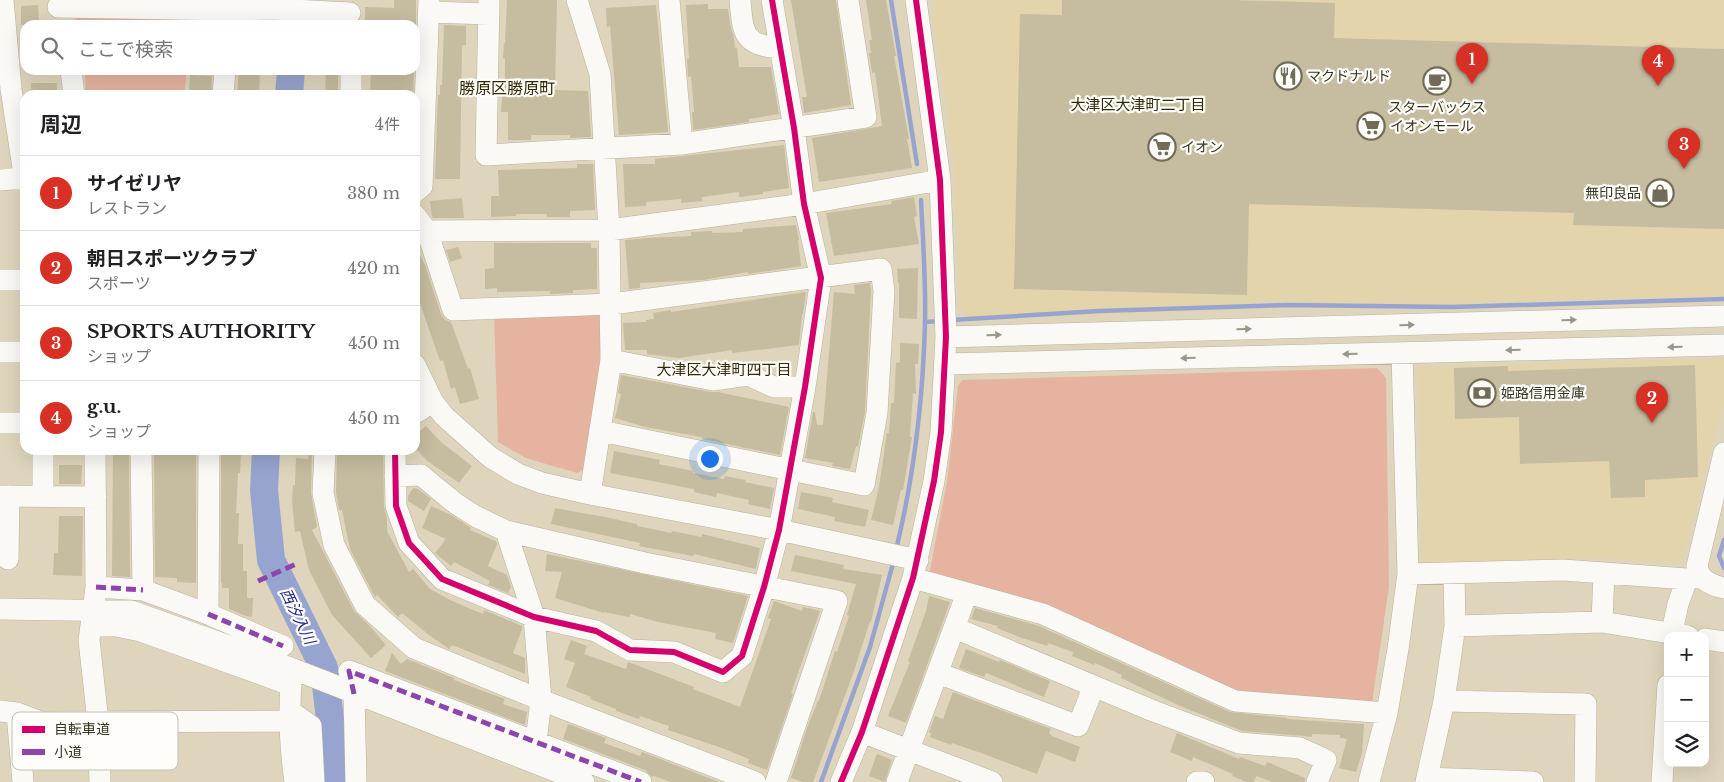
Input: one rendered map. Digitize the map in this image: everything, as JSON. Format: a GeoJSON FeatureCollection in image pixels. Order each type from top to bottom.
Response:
{"type":"FeatureCollection","features":[{"type":"Feature","properties":{"kind":"street"},"geometry":{"type":"LineString","coordinates":[[3,0],[6,89],[20,156]]}},
{"type":"Feature","properties":{"kind":"street"},"geometry":{"type":"LineString","coordinates":[[577,0],[600,74],[609,230],[611,304],[611,360],[590,494]]}},
{"type":"Feature","properties":{"kind":"street"},"geometry":{"type":"LineString","coordinates":[[669,0],[682,144]]}},
{"type":"Feature","properties":{"kind":"street"},"geometry":{"type":"LineString","coordinates":[[740,0],[745,34],[755,44],[780,48]]}},
{"type":"Feature","properties":{"kind":"street"},"geometry":{"type":"LineString","coordinates":[[395,455],[396,506],[409,543],[442,579],[534,617],[596,631],[630,650],[674,652],[723,672],[742,656],[764,587],[779,530],[805,387],[820,278],[804,204],[794,128],[772,0]]}},
{"type":"Feature","properties":{"kind":"street"},"geometry":{"type":"LineString","coordinates":[[420,188],[422,186],[429,6],[489,7],[486,155],[682,144],[866,117],[848,0]]}},
{"type":"Feature","properties":{"kind":"street"},"geometry":{"type":"LineString","coordinates":[[842,782],[862,732],[915,569],[941,432],[946,337],[940,180],[916,0]]}},
{"type":"Feature","properties":{"kind":"street"},"geometry":{"type":"LineString","coordinates":[[59,10],[181,4],[229,12],[272,9],[350,13]]}},
{"type":"Feature","properties":{"kind":"street"},"geometry":{"type":"LineString","coordinates":[[72,75],[74,90]]}},
{"type":"Feature","properties":{"kind":"street"},"geometry":{"type":"LineString","coordinates":[[223,90],[225,75]]}},
{"type":"Feature","properties":{"kind":"street"},"geometry":{"type":"LineString","coordinates":[[351,75],[351,90]]}},
{"type":"Feature","properties":{"kind":"street"},"geometry":{"type":"LineString","coordinates":[[0,180],[20,180]]}},
{"type":"Feature","properties":{"kind":"street"},"geometry":{"type":"LineString","coordinates":[[601,431],[864,485],[877,414],[884,291],[881,269],[611,304],[454,310],[421,223],[609,230],[804,204],[940,180]]}},
{"type":"Feature","properties":{"kind":"street"},"geometry":{"type":"LineString","coordinates":[[0,280],[20,280]]}},
{"type":"Feature","properties":{"kind":"street"},"geometry":{"type":"LineString","coordinates":[[946,337],[1724,316]]}},
{"type":"Feature","properties":{"kind":"street"},"geometry":{"type":"LineString","coordinates":[[945,364],[1724,345]]}},
{"type":"Feature","properties":{"kind":"street"},"geometry":{"type":"LineString","coordinates":[[0,352],[20,352]]}},
{"type":"Feature","properties":{"kind":"street"},"geometry":{"type":"LineString","coordinates":[[1369,782],[1387,713],[1408,574],[1402,353]]}},
{"type":"Feature","properties":{"kind":"street"},"geometry":{"type":"LineString","coordinates":[[611,360],[713,380],[748,376],[774,386],[805,387]]}},
{"type":"Feature","properties":{"kind":"street"},"geometry":{"type":"LineString","coordinates":[[420,389],[424,408],[444,416],[464,435],[504,466],[518,474],[542,483],[779,530],[915,569],[967,593],[1043,614],[1235,701],[1387,713]]}},
{"type":"Feature","properties":{"kind":"street"},"geometry":{"type":"LineString","coordinates":[[0,423],[20,422]]}},
{"type":"Feature","properties":{"kind":"street"},"geometry":{"type":"LineString","coordinates":[[1677,632],[1678,604],[1698,570],[1697,562],[1720,483],[1724,453]]}},
{"type":"Feature","properties":{"kind":"street"},"geometry":{"type":"LineString","coordinates":[[43,455],[43,496]]}},
{"type":"Feature","properties":{"kind":"street"},"geometry":{"type":"LineString","coordinates":[[95,455],[96,586],[89,640],[97,712]]}},
{"type":"Feature","properties":{"kind":"street"},"geometry":{"type":"LineString","coordinates":[[141,455],[143,590]]}},
{"type":"Feature","properties":{"kind":"street"},"geometry":{"type":"LineString","coordinates":[[208,614],[209,455]]}},
{"type":"Feature","properties":{"kind":"street"},"geometry":{"type":"LineString","coordinates":[[325,455],[323,493],[334,545],[365,605],[414,648],[541,700],[755,782]]}},
{"type":"Feature","properties":{"kind":"street"},"geometry":{"type":"LineString","coordinates":[[395,476],[421,475],[455,503],[475,516],[506,531],[645,564],[837,601],[776,782]]}},
{"type":"Feature","properties":{"kind":"street"},"geometry":{"type":"LineString","coordinates":[[8,559],[4,496],[96,497]]}},
{"type":"Feature","properties":{"kind":"street"},"geometry":{"type":"LineString","coordinates":[[506,531],[534,617],[541,700],[533,752],[552,776],[584,782]]}},
{"type":"Feature","properties":{"kind":"street"},"geometry":{"type":"LineString","coordinates":[[1408,574],[1563,570],[1694,577],[1724,588]]}},
{"type":"Feature","properties":{"kind":"street"},"geometry":{"type":"LineString","coordinates":[[1454,573],[1455,626],[1444,701],[1427,780],[1533,782]]}},
{"type":"Feature","properties":{"kind":"street"},"geometry":{"type":"LineString","coordinates":[[1602,622],[1604,573]]}},
{"type":"Feature","properties":{"kind":"street"},"geometry":{"type":"LineString","coordinates":[[96,586],[143,590],[208,614],[283,646]]}},
{"type":"Feature","properties":{"kind":"street"},"geometry":{"type":"LineString","coordinates":[[897,782],[967,593]]}},
{"type":"Feature","properties":{"kind":"street"},"geometry":{"type":"LineString","coordinates":[[0,609],[92,618],[131,610],[292,677],[354,694],[533,752],[641,782]]}},
{"type":"Feature","properties":{"kind":"street"},"geometry":{"type":"LineString","coordinates":[[1455,626],[1602,622],[1664,633]]}},
{"type":"Feature","properties":{"kind":"street"},"geometry":{"type":"LineString","coordinates":[[955,628],[1094,686],[1240,743],[1300,748],[1326,760],[1317,782]]}},
{"type":"Feature","properties":{"kind":"street"},"geometry":{"type":"LineString","coordinates":[[1709,640],[1724,642]]}},
{"type":"Feature","properties":{"kind":"street"},"geometry":{"type":"LineString","coordinates":[[938,673],[1078,726],[1094,686]]}},
{"type":"Feature","properties":{"kind":"street"},"geometry":{"type":"LineString","coordinates":[[292,677],[291,753],[295,782]]}},
{"type":"Feature","properties":{"kind":"street"},"geometry":{"type":"LineString","coordinates":[[354,694],[356,782]]}},
{"type":"Feature","properties":{"kind":"street"},"geometry":{"type":"LineString","coordinates":[[1444,701],[1586,704],[1585,782]]}},
{"type":"Feature","properties":{"kind":"street"},"geometry":{"type":"LineString","coordinates":[[8,712],[12,731]]}},
{"type":"Feature","properties":{"kind":"street"},"geometry":{"type":"LineString","coordinates":[[178,720],[290,716],[311,726],[314,782]]}},
{"type":"Feature","properties":{"kind":"street"},"geometry":{"type":"LineString","coordinates":[[1662,782],[1666,722]]}},
{"type":"Feature","properties":{"kind":"street"},"geometry":{"type":"LineString","coordinates":[[862,732],[992,782]]}},
{"type":"Feature","properties":{"kind":"street"},"geometry":{"type":"LineString","coordinates":[[1197,782],[1204,782]]}},
{"type":"Feature","properties":{"kind":"shaded area","name":"イオンモール"},"geometry":{"type":"Polygon","coordinates":[[[935,0],[1724,0],[1724,295],[1312,308],[1274,301],[1237,304],[1189,312],[971,319],[959,308],[955,169],[934,21],[935,0]]]}},
{"type":"Feature","properties":{"kind":"shaded area"},"geometry":{"type":"Polygon","coordinates":[[[80,13],[192,15],[192,20],[75,20],[80,13]]]}},
{"type":"Feature","properties":{"kind":"shaded area"},"geometry":{"type":"Polygon","coordinates":[[[85,75],[186,75],[185,90],[86,90],[85,75]]]}},
{"type":"Feature","properties":{"kind":"shaded area"},"geometry":{"type":"Polygon","coordinates":[[[598,310],[605,317],[588,467],[577,473],[526,458],[498,442],[494,314],[598,310]]]}},
{"type":"Feature","properties":{"kind":"shaded area"},"geometry":{"type":"Polygon","coordinates":[[[1724,358],[1724,401],[1683,558],[1673,564],[1595,558],[1426,563],[1422,561],[1418,367],[1724,358]]]}},
{"type":"Feature","properties":{"kind":"shaded area"},"geometry":{"type":"Polygon","coordinates":[[[1377,368],[1386,378],[1389,587],[1372,703],[1248,695],[929,575],[947,482],[958,386],[962,380],[1377,368]]]}},
{"type":"Feature","properties":{"kind":"building"},"geometry":{"type":"Polygon","coordinates":[[[394,0],[416,0],[416,20],[365,20],[365,7],[394,8],[394,0]]]}},
{"type":"Feature","properties":{"kind":"building"},"geometry":{"type":"Polygon","coordinates":[[[507,0],[557,0],[555,90],[588,91],[591,137],[570,138],[570,135],[531,135],[531,140],[508,140],[508,112],[501,112],[502,96],[505,96],[505,58],[503,58],[507,0]]]}},
{"type":"Feature","properties":{"kind":"building"},"geometry":{"type":"Polygon","coordinates":[[[791,0],[836,0],[851,105],[804,113],[802,97],[807,97],[791,0]]]}},
{"type":"Feature","properties":{"kind":"building"},"geometry":{"type":"Polygon","coordinates":[[[866,0],[886,0],[912,168],[819,182],[812,138],[882,126],[875,72],[872,73],[869,53],[871,53],[869,40],[872,40],[866,0]]]}},
{"type":"Feature","properties":{"kind":"building","name":"イオンモール"},"geometry":{"type":"Polygon","coordinates":[[[1062,0],[1234,0],[1335,3],[1334,38],[1724,49],[1724,229],[1573,225],[1574,213],[1249,204],[1247,295],[1014,289],[1020,14],[1062,15],[1062,0]]]}},
{"type":"Feature","properties":{"kind":"building"},"geometry":{"type":"Polygon","coordinates":[[[708,4],[708,9],[728,9],[735,48],[737,48],[739,67],[771,67],[779,114],[749,119],[749,122],[693,130],[692,112],[694,112],[691,76],[688,77],[686,5],[708,4]]]}},
{"type":"Feature","properties":{"kind":"building"},"geometry":{"type":"Polygon","coordinates":[[[38,5],[39,20],[21,20],[21,6],[38,5]]]}},
{"type":"Feature","properties":{"kind":"building"},"geometry":{"type":"Polygon","coordinates":[[[656,5],[668,132],[619,135],[610,26],[607,27],[606,8],[656,5]]]}},
{"type":"Feature","properties":{"kind":"building"},"geometry":{"type":"Polygon","coordinates":[[[444,25],[466,26],[466,45],[462,45],[460,179],[435,179],[438,95],[440,95],[440,85],[442,85],[444,25]]]}},
{"type":"Feature","properties":{"kind":"building"},"geometry":{"type":"Polygon","coordinates":[[[190,75],[212,76],[211,90],[189,90],[190,75]]]}},
{"type":"Feature","properties":{"kind":"building"},"geometry":{"type":"Polygon","coordinates":[[[239,75],[260,75],[259,90],[237,90],[239,75]]]}},
{"type":"Feature","properties":{"kind":"building"},"geometry":{"type":"Polygon","coordinates":[[[326,75],[338,75],[338,90],[325,90],[326,75]]]}},
{"type":"Feature","properties":{"kind":"building"},"geometry":{"type":"Polygon","coordinates":[[[371,75],[414,75],[413,90],[370,90],[371,75]]]}},
{"type":"Feature","properties":{"kind":"building"},"geometry":{"type":"Polygon","coordinates":[[[31,83],[57,83],[57,90],[31,90],[31,83]]]}},
{"type":"Feature","properties":{"kind":"building"},"geometry":{"type":"Polygon","coordinates":[[[784,145],[789,188],[739,197],[739,192],[702,197],[702,201],[681,203],[681,199],[646,202],[646,206],[625,207],[623,164],[655,164],[655,159],[784,145]]]}},
{"type":"Feature","properties":{"kind":"building"},"geometry":{"type":"Polygon","coordinates":[[[577,164],[593,164],[595,210],[570,211],[570,217],[547,217],[547,214],[516,214],[516,216],[491,217],[491,196],[499,196],[498,170],[577,168],[577,164]]]}},
{"type":"Feature","properties":{"kind":"building"},"geometry":{"type":"Polygon","coordinates":[[[914,197],[917,216],[914,217],[919,244],[834,256],[826,213],[892,204],[891,201],[914,197]]]}},
{"type":"Feature","properties":{"kind":"building"},"geometry":{"type":"Polygon","coordinates":[[[462,198],[464,218],[433,218],[430,201],[462,198]]]}},
{"type":"Feature","properties":{"kind":"building"},"geometry":{"type":"Polygon","coordinates":[[[796,225],[801,266],[748,274],[748,272],[703,280],[640,283],[640,288],[629,289],[625,240],[691,236],[691,232],[743,232],[743,229],[796,225]]]}},
{"type":"Feature","properties":{"kind":"building"},"geometry":{"type":"Polygon","coordinates":[[[494,243],[591,243],[591,248],[597,248],[597,289],[573,290],[573,293],[550,294],[550,291],[497,292],[497,288],[485,289],[485,269],[494,268],[494,243]]]}},
{"type":"Feature","properties":{"kind":"building"},"geometry":{"type":"Polygon","coordinates":[[[458,247],[462,258],[450,262],[446,250],[458,247]]]}},
{"type":"Feature","properties":{"kind":"building"},"geometry":{"type":"Polygon","coordinates":[[[420,255],[441,314],[445,320],[451,322],[468,369],[470,368],[479,399],[460,404],[455,387],[451,389],[443,360],[440,361],[420,303],[420,255]]]}},
{"type":"Feature","properties":{"kind":"building"},"geometry":{"type":"Polygon","coordinates":[[[918,268],[917,319],[899,318],[897,269],[918,268]]]}},
{"type":"Feature","properties":{"kind":"building"},"geometry":{"type":"Polygon","coordinates":[[[870,283],[865,412],[858,447],[856,446],[850,469],[832,466],[833,463],[805,458],[813,412],[815,412],[817,425],[823,425],[834,292],[855,294],[854,285],[870,283]]]}},
{"type":"Feature","properties":{"kind":"building"},"geometry":{"type":"Polygon","coordinates":[[[806,292],[799,345],[732,353],[732,350],[679,358],[647,354],[647,350],[625,350],[623,323],[646,322],[646,320],[654,319],[653,313],[806,292]]]}},
{"type":"Feature","properties":{"kind":"building"},"geometry":{"type":"Polygon","coordinates":[[[900,343],[919,344],[918,364],[915,364],[916,394],[913,393],[910,437],[912,437],[903,490],[901,490],[893,525],[871,520],[879,487],[887,433],[889,433],[891,403],[894,403],[896,363],[900,362],[900,343]]]}},
{"type":"Feature","properties":{"kind":"building"},"geometry":{"type":"Polygon","coordinates":[[[1695,365],[1698,477],[1645,480],[1645,497],[1611,498],[1609,461],[1520,464],[1519,417],[1455,419],[1454,368],[1508,366],[1508,371],[1695,365]]]}},
{"type":"Feature","properties":{"kind":"building"},"geometry":{"type":"Polygon","coordinates":[[[621,375],[789,407],[780,455],[702,439],[702,437],[645,427],[615,418],[621,394],[618,393],[621,375]]]}},
{"type":"Feature","properties":{"kind":"building"},"geometry":{"type":"Polygon","coordinates":[[[426,426],[441,442],[472,466],[459,483],[426,460],[420,453],[420,431],[426,426]]]}},
{"type":"Feature","properties":{"kind":"building"},"geometry":{"type":"Polygon","coordinates":[[[614,451],[660,460],[659,464],[693,471],[693,473],[724,479],[725,476],[774,488],[770,509],[748,504],[749,500],[717,493],[716,497],[694,492],[694,489],[610,473],[614,451]]]}},
{"type":"Feature","properties":{"kind":"building"},"geometry":{"type":"Polygon","coordinates":[[[113,455],[129,455],[130,577],[112,576],[113,455]]]}},
{"type":"Feature","properties":{"kind":"building"},"geometry":{"type":"Polygon","coordinates":[[[154,455],[196,455],[196,583],[177,582],[177,578],[155,577],[154,455]]]}},
{"type":"Feature","properties":{"kind":"building"},"geometry":{"type":"Polygon","coordinates":[[[221,455],[241,455],[236,513],[239,513],[238,544],[243,544],[243,571],[247,571],[247,598],[253,598],[252,617],[229,609],[229,588],[222,588],[221,455]]]}},
{"type":"Feature","properties":{"kind":"building"},"geometry":{"type":"Polygon","coordinates":[[[308,455],[312,455],[311,493],[317,527],[312,530],[354,611],[386,645],[371,658],[332,615],[309,570],[300,531],[295,532],[292,501],[293,485],[295,485],[296,458],[308,459],[308,455]]]}},
{"type":"Feature","properties":{"kind":"building"},"geometry":{"type":"Polygon","coordinates":[[[337,455],[383,455],[384,506],[387,518],[387,531],[409,572],[413,569],[430,589],[452,601],[483,614],[484,610],[522,626],[513,653],[525,658],[525,674],[452,645],[449,649],[402,613],[398,617],[377,595],[375,597],[350,549],[342,510],[339,510],[336,492],[337,455]]]}},
{"type":"Feature","properties":{"kind":"building"},"geometry":{"type":"Polygon","coordinates":[[[59,465],[82,465],[81,484],[59,484],[59,465]]]}},
{"type":"Feature","properties":{"kind":"building"},"geometry":{"type":"Polygon","coordinates":[[[413,488],[418,489],[431,499],[424,511],[408,501],[408,496],[413,488]]]}},
{"type":"Feature","properties":{"kind":"building"},"geometry":{"type":"Polygon","coordinates":[[[801,492],[833,498],[832,502],[869,510],[865,527],[834,521],[835,517],[798,509],[801,492]]]}},
{"type":"Feature","properties":{"kind":"building"},"geometry":{"type":"Polygon","coordinates":[[[431,506],[451,515],[471,528],[470,530],[496,541],[497,544],[488,566],[507,575],[511,587],[508,593],[488,585],[490,581],[454,562],[451,566],[435,553],[446,539],[422,528],[431,506]]]}},
{"type":"Feature","properties":{"kind":"building"},"geometry":{"type":"Polygon","coordinates":[[[555,508],[610,518],[671,533],[672,531],[702,537],[702,534],[760,548],[756,569],[694,554],[693,556],[639,546],[640,543],[551,524],[555,508]]]}},
{"type":"Feature","properties":{"kind":"building"},"geometry":{"type":"Polygon","coordinates":[[[59,516],[83,516],[82,576],[53,575],[54,553],[58,553],[59,516]]]}},
{"type":"Feature","properties":{"kind":"building"},"geometry":{"type":"Polygon","coordinates":[[[547,554],[748,596],[733,643],[715,639],[716,633],[658,622],[630,614],[630,617],[604,613],[555,598],[562,572],[545,571],[547,554]]]}},
{"type":"Feature","properties":{"kind":"building"},"geometry":{"type":"Polygon","coordinates":[[[795,555],[844,565],[843,569],[882,575],[871,622],[813,782],[803,782],[791,778],[835,651],[837,652],[849,616],[847,615],[856,584],[791,571],[795,555]]]}},
{"type":"Feature","properties":{"kind":"building"},"geometry":{"type":"Polygon","coordinates":[[[929,596],[950,602],[906,723],[888,716],[910,662],[908,661],[926,611],[929,596]]]}},
{"type":"Feature","properties":{"kind":"building"},"geometry":{"type":"Polygon","coordinates":[[[774,601],[802,611],[803,607],[820,611],[791,693],[793,694],[767,770],[748,763],[749,759],[668,730],[669,726],[640,716],[639,719],[616,711],[616,709],[590,699],[591,697],[566,687],[575,663],[564,659],[571,640],[587,646],[584,654],[626,669],[628,662],[631,663],[740,707],[771,619],[768,618],[774,601]]]}},
{"type":"Feature","properties":{"kind":"building"},"geometry":{"type":"Polygon","coordinates":[[[975,608],[1039,626],[1230,712],[1287,719],[1364,724],[1362,753],[1356,772],[1339,768],[1347,739],[1340,738],[1340,735],[1312,734],[1312,737],[1242,731],[1180,706],[1121,678],[1122,675],[1095,663],[1094,665],[1072,656],[1073,652],[1048,643],[1047,646],[1019,637],[997,628],[998,626],[971,619],[975,608]]]}},
{"type":"Feature","properties":{"kind":"building"},"geometry":{"type":"Polygon","coordinates":[[[966,649],[999,662],[1000,660],[1050,681],[1044,697],[986,673],[984,677],[959,668],[966,649]]]}},
{"type":"Feature","properties":{"kind":"building"},"geometry":{"type":"Polygon","coordinates":[[[392,653],[401,664],[407,659],[454,678],[454,680],[505,699],[503,704],[527,712],[525,725],[385,671],[392,653]]]}},
{"type":"Feature","properties":{"kind":"building"},"geometry":{"type":"Polygon","coordinates":[[[953,692],[1051,729],[1049,733],[1052,736],[1080,747],[1075,762],[1046,751],[1037,774],[981,753],[930,737],[931,733],[929,732],[935,716],[943,719],[953,692]]]}},
{"type":"Feature","properties":{"kind":"building"},"geometry":{"type":"Polygon","coordinates":[[[568,724],[606,738],[604,743],[640,756],[642,752],[719,782],[671,782],[652,777],[645,770],[563,739],[568,724]]]}},
{"type":"Feature","properties":{"kind":"building"},"geometry":{"type":"Polygon","coordinates":[[[1177,733],[1239,759],[1240,757],[1265,766],[1267,762],[1305,778],[1305,782],[1273,782],[1256,776],[1254,782],[1247,782],[1193,757],[1192,761],[1170,752],[1177,733]]]}},
{"type":"Feature","properties":{"kind":"building"},"geometry":{"type":"Polygon","coordinates":[[[877,754],[892,760],[885,782],[869,776],[877,754]]]}},
{"type":"Feature","properties":{"kind":"waterway","name":"西汐入川"},"geometry":{"type":"LineString","coordinates":[[294,0],[295,20]]}},
{"type":"Feature","properties":{"kind":"waterway"},"geometry":{"type":"LineString","coordinates":[[891,0],[917,164]]}},
{"type":"Feature","properties":{"kind":"waterway","name":"西汐入川"},"geometry":{"type":"LineString","coordinates":[[289,90],[291,75]]}},
{"type":"Feature","properties":{"kind":"waterway"},"geometry":{"type":"LineString","coordinates":[[896,550],[913,466],[922,380],[925,308],[921,200]]}},
{"type":"Feature","properties":{"kind":"waterway"},"geometry":{"type":"LineString","coordinates":[[951,320],[1099,311],[1289,305],[1452,307],[1724,299]]}},
{"type":"Feature","properties":{"kind":"waterway"},"geometry":{"type":"LineString","coordinates":[[925,322],[941,321]]}},
{"type":"Feature","properties":{"kind":"waterway","name":"西汐入川"},"geometry":{"type":"LineString","coordinates":[[266,455],[264,490],[271,560],[324,668],[336,782]]}},
{"type":"Feature","properties":{"kind":"waterway"},"geometry":{"type":"LineString","coordinates":[[1724,540],[1719,556],[1724,568]]}},
{"type":"Feature","properties":{"kind":"waterway"},"geometry":{"type":"LineString","coordinates":[[821,782],[870,647],[894,560]]}},
{"type":"Feature","properties":{"kind":"waterway"},"geometry":{"type":"LineString","coordinates":[[324,668],[344,677]]}},
{"type":"Feature","properties":{"kind":"marked path"},"geometry":{"type":"LineString","coordinates":[[258,581],[296,564]]}},
{"type":"Feature","properties":{"kind":"marked path"},"geometry":{"type":"LineString","coordinates":[[96,587],[143,590]]}},
{"type":"Feature","properties":{"kind":"marked path"},"geometry":{"type":"LineString","coordinates":[[208,614],[283,646]]}},
{"type":"Feature","properties":{"kind":"marked path"},"geometry":{"type":"LineString","coordinates":[[354,694],[349,671],[641,782]]}},
{"type":"Feature","properties":{"kind":"cycle path"},"geometry":{"type":"LineString","coordinates":[[395,455],[396,506],[409,543],[442,579],[534,617],[596,631],[630,650],[674,652],[723,672],[742,656],[764,587],[779,530],[805,387],[821,278],[804,204],[794,128],[772,0]]}},
{"type":"Feature","properties":{"kind":"cycle path"},"geometry":{"type":"LineString","coordinates":[[841,782],[862,732],[913,578],[934,481],[941,432],[946,337],[940,180],[916,0]]}},
{"type":"Feature","properties":{"kind":"place","name":"マクドナルド"},"geometry":{"type":"Point","coordinates":[1288,76]}},
{"type":"Feature","properties":{"kind":"place","name":"スターバックス"},"geometry":{"type":"Point","coordinates":[1437,81]}},
{"type":"Feature","properties":{"kind":"place","name":"サイゼリヤ"},"geometry":{"type":"Point","coordinates":[1472,84]}},
{"type":"Feature","properties":{"kind":"place","name":"g.u."},"geometry":{"type":"Point","coordinates":[1658,86]}},
{"type":"Feature","properties":{"kind":"place","name":"イオンモール"},"geometry":{"type":"Point","coordinates":[1371,126]}},
{"type":"Feature","properties":{"kind":"place","name":"イオン"},"geometry":{"type":"Point","coordinates":[1162,147]}},
{"type":"Feature","properties":{"kind":"place","name":"SPORTS AUTHORITY"},"geometry":{"type":"Point","coordinates":[1684,169]}},
{"type":"Feature","properties":{"kind":"place","name":"無印良品"},"geometry":{"type":"Point","coordinates":[1660,193]}},
{"type":"Feature","properties":{"kind":"place","name":"姫路信用金庫"},"geometry":{"type":"Point","coordinates":[1482,393]}},
{"type":"Feature","properties":{"kind":"place","name":"朝日スポーツクラブ"},"geometry":{"type":"Point","coordinates":[1652,423]}},
{"type":"Feature","properties":{"kind":"district","name":"勝原区勝原町"},"geometry":{"type":"Point","coordinates":[507,88]}},
{"type":"Feature","properties":{"kind":"district","name":"大津区大津町二丁目"},"geometry":{"type":"Point","coordinates":[1138,104]}},
{"type":"Feature","properties":{"kind":"district","name":"大津区大津町四丁目"},"geometry":{"type":"Point","coordinates":[724,369]}}]}
